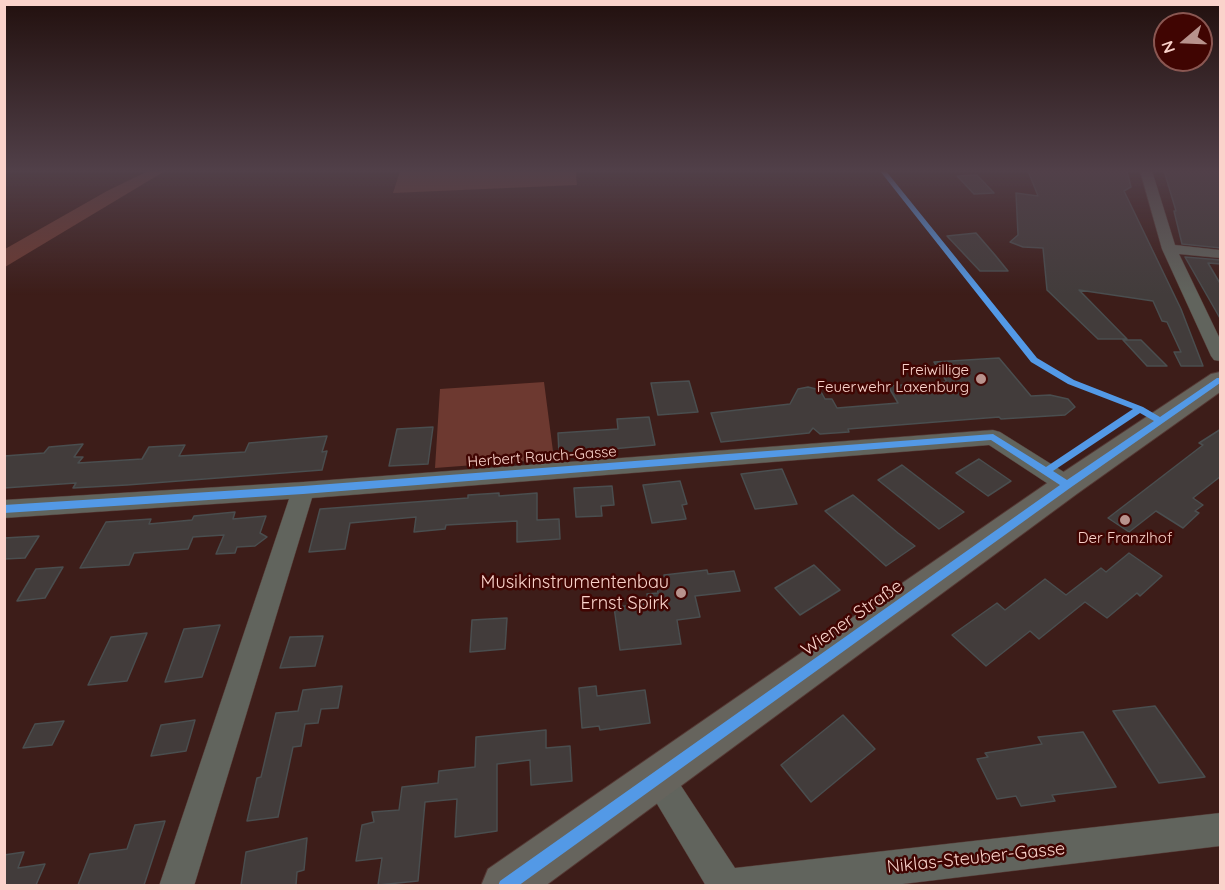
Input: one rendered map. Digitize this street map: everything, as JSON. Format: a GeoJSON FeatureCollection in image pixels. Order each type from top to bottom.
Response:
{"type":"FeatureCollection","features":[{"type":"Feature","properties":{"kind":"main road","name":"Wiener Straße"},"geometry":{"type":"LineString","coordinates":[[505,885],[1067,485],[1221,380]]}},
{"type":"Feature","properties":{"kind":"street"},"geometry":{"type":"LineString","coordinates":[[1158,213],[1169,249],[1221,356]]}},
{"type":"Feature","properties":{"kind":"street"},"geometry":{"type":"LineString","coordinates":[[1169,249],[1221,255]]}},
{"type":"Feature","properties":{"kind":"street","name":"Herbert Rauch-Gasse"},"geometry":{"type":"LineString","coordinates":[[4,509],[303,490],[993,437],[1067,485]]}},
{"type":"Feature","properties":{"kind":"street"},"geometry":{"type":"LineString","coordinates":[[176,885],[303,490]]}},
{"type":"Feature","properties":{"kind":"street","name":"Niklas-Steuber-Gasse"},"geometry":{"type":"LineString","coordinates":[[657,777],[728,885],[1221,830]]}},
{"type":"Feature","properties":{"kind":"shaded area"},"geometry":{"type":"Polygon","coordinates":[[[69,213],[96,213],[5,267],[5,249],[69,213]]]}},
{"type":"Feature","properties":{"kind":"shaded area"},"geometry":{"type":"Polygon","coordinates":[[[544,382],[554,459],[435,468],[440,389],[544,382]]]}},
{"type":"Feature","properties":{"kind":"building"},"geometry":{"type":"Polygon","coordinates":[[[1017,213],[1134,213],[1181,309],[1203,366],[1181,366],[1174,352],[1181,352],[1167,322],[1162,321],[1153,301],[1079,290],[1127,339],[1098,339],[1047,290],[1043,248],[1023,247],[1010,242],[1018,235],[1017,213]]]}},
{"type":"Feature","properties":{"kind":"building"},"geometry":{"type":"Polygon","coordinates":[[[1174,213],[1221,213],[1221,248],[1182,244],[1174,213]]]}},
{"type":"Feature","properties":{"kind":"building"},"geometry":{"type":"Polygon","coordinates":[[[976,233],[1008,271],[980,271],[947,236],[976,233]]]}},
{"type":"Feature","properties":{"kind":"building"},"geometry":{"type":"Polygon","coordinates":[[[1185,257],[1221,260],[1221,264],[1208,263],[1221,285],[1221,320],[1185,257]]]}},
{"type":"Feature","properties":{"kind":"building"},"geometry":{"type":"Polygon","coordinates":[[[1123,340],[1141,340],[1167,366],[1147,366],[1123,340]]]}},
{"type":"Feature","properties":{"kind":"building"},"geometry":{"type":"Polygon","coordinates":[[[999,358],[1031,396],[1050,395],[1068,399],[1075,407],[1065,415],[1001,419],[999,417],[848,429],[849,432],[820,434],[813,428],[809,433],[721,442],[711,413],[790,404],[798,389],[808,387],[820,390],[825,399],[832,399],[837,408],[898,403],[888,386],[947,382],[934,362],[999,358]]]}},
{"type":"Feature","properties":{"kind":"building"},"geometry":{"type":"Polygon","coordinates":[[[689,381],[698,412],[658,415],[651,383],[689,381]]]}},
{"type":"Feature","properties":{"kind":"building"},"geometry":{"type":"Polygon","coordinates":[[[649,417],[655,445],[559,454],[558,433],[618,429],[617,419],[649,417]]]}},
{"type":"Feature","properties":{"kind":"building"},"geometry":{"type":"Polygon","coordinates":[[[433,427],[428,464],[389,466],[397,429],[433,427]]]}},
{"type":"Feature","properties":{"kind":"building"},"geometry":{"type":"Polygon","coordinates":[[[1221,429],[1221,476],[1193,498],[1203,505],[1195,511],[1199,513],[1183,528],[1156,511],[1129,532],[1108,518],[1203,445],[1199,443],[1221,429]]]}},
{"type":"Feature","properties":{"kind":"building"},"geometry":{"type":"Polygon","coordinates":[[[327,436],[322,452],[327,451],[322,470],[127,485],[73,488],[76,483],[4,488],[4,456],[44,453],[49,447],[83,444],[74,457],[83,457],[78,463],[142,459],[149,447],[185,445],[179,456],[245,452],[249,443],[327,436]]]}},
{"type":"Feature","properties":{"kind":"building"},"geometry":{"type":"Polygon","coordinates":[[[979,459],[1011,481],[988,496],[956,473],[979,459]]]}},
{"type":"Feature","properties":{"kind":"building"},"geometry":{"type":"Polygon","coordinates":[[[902,465],[964,512],[939,529],[878,480],[902,465]]]}},
{"type":"Feature","properties":{"kind":"building"},"geometry":{"type":"Polygon","coordinates":[[[782,469],[797,504],[755,509],[741,474],[782,469]]]}},
{"type":"Feature","properties":{"kind":"building"},"geometry":{"type":"Polygon","coordinates":[[[680,481],[687,504],[682,505],[686,519],[652,523],[643,485],[680,481]]]}},
{"type":"Feature","properties":{"kind":"building"},"geometry":{"type":"Polygon","coordinates":[[[612,486],[614,505],[601,506],[602,516],[576,517],[574,488],[612,486]]]}},
{"type":"Feature","properties":{"kind":"building"},"geometry":{"type":"Polygon","coordinates":[[[499,493],[499,496],[537,493],[537,520],[559,519],[560,539],[517,542],[517,521],[446,525],[445,529],[414,532],[416,517],[350,523],[345,549],[309,552],[320,509],[468,498],[468,495],[499,493]]]}},
{"type":"Feature","properties":{"kind":"building"},"geometry":{"type":"Polygon","coordinates":[[[853,495],[915,546],[886,566],[825,511],[853,495]]]}},
{"type":"Feature","properties":{"kind":"building"},"geometry":{"type":"Polygon","coordinates":[[[235,512],[233,519],[266,516],[260,533],[267,537],[255,546],[237,547],[235,553],[216,554],[224,535],[193,537],[188,549],[134,553],[129,565],[80,568],[106,522],[151,519],[149,524],[192,520],[194,516],[235,512]]]}},
{"type":"Feature","properties":{"kind":"building"},"geometry":{"type":"Polygon","coordinates":[[[39,536],[25,558],[4,559],[4,538],[39,536]]]}},
{"type":"Feature","properties":{"kind":"building"},"geometry":{"type":"Polygon","coordinates":[[[1129,553],[1162,576],[1140,596],[1137,593],[1107,618],[1085,602],[1039,639],[1030,631],[986,666],[952,635],[997,603],[1005,610],[1045,579],[1066,595],[1101,568],[1106,572],[1129,553]]]}},
{"type":"Feature","properties":{"kind":"building"},"geometry":{"type":"Polygon","coordinates":[[[814,565],[840,590],[800,615],[775,588],[814,565]]]}},
{"type":"Feature","properties":{"kind":"building"},"geometry":{"type":"Polygon","coordinates":[[[63,567],[45,598],[17,601],[36,569],[63,567]]]}},
{"type":"Feature","properties":{"kind":"building"},"geometry":{"type":"Polygon","coordinates":[[[707,570],[708,574],[734,571],[740,591],[695,596],[700,617],[677,620],[681,644],[620,650],[614,607],[649,604],[647,594],[658,593],[656,581],[665,580],[664,575],[707,570]]]}},
{"type":"Feature","properties":{"kind":"building"},"geometry":{"type":"Polygon","coordinates":[[[507,618],[505,649],[470,652],[472,620],[507,618]]]}},
{"type":"Feature","properties":{"kind":"building"},"geometry":{"type":"Polygon","coordinates":[[[220,625],[202,677],[165,682],[184,629],[220,625]]]}},
{"type":"Feature","properties":{"kind":"building"},"geometry":{"type":"Polygon","coordinates":[[[147,633],[127,681],[88,685],[111,637],[147,633]]]}},
{"type":"Feature","properties":{"kind":"building"},"geometry":{"type":"Polygon","coordinates":[[[323,636],[315,666],[280,668],[290,637],[323,636]]]}},
{"type":"Feature","properties":{"kind":"building"},"geometry":{"type":"Polygon","coordinates":[[[342,686],[338,708],[321,709],[318,723],[305,724],[301,746],[293,747],[278,817],[247,821],[257,778],[261,777],[276,713],[298,711],[303,690],[342,686]]]}},
{"type":"Feature","properties":{"kind":"building"},"geometry":{"type":"Polygon","coordinates":[[[596,686],[597,696],[645,690],[650,723],[600,730],[599,726],[582,728],[579,688],[596,686]]]}},
{"type":"Feature","properties":{"kind":"building"},"geometry":{"type":"Polygon","coordinates":[[[1155,706],[1205,777],[1159,783],[1113,711],[1155,706]]]}},
{"type":"Feature","properties":{"kind":"building"},"geometry":{"type":"Polygon","coordinates":[[[843,715],[875,749],[811,802],[781,765],[843,715]]]}},
{"type":"Feature","properties":{"kind":"building"},"geometry":{"type":"Polygon","coordinates":[[[195,720],[186,751],[151,756],[161,725],[195,720]]]}},
{"type":"Feature","properties":{"kind":"building"},"geometry":{"type":"Polygon","coordinates":[[[64,721],[52,745],[23,748],[35,724],[64,721]]]}},
{"type":"Feature","properties":{"kind":"building"},"geometry":{"type":"Polygon","coordinates":[[[546,730],[546,748],[570,746],[572,781],[531,785],[530,760],[497,764],[497,831],[455,837],[457,799],[425,802],[418,881],[378,885],[382,858],[356,861],[362,825],[374,822],[372,812],[399,810],[402,787],[438,783],[439,771],[475,767],[476,737],[546,730]]]}},
{"type":"Feature","properties":{"kind":"building"},"geometry":{"type":"Polygon","coordinates":[[[1083,732],[1116,787],[1052,795],[1055,801],[1021,806],[1016,796],[997,799],[977,759],[988,757],[985,753],[1042,744],[1038,737],[1083,732]]]}},
{"type":"Feature","properties":{"kind":"building"},"geometry":{"type":"Polygon","coordinates":[[[165,821],[144,885],[78,885],[90,854],[127,849],[135,825],[165,821]]]}},
{"type":"Feature","properties":{"kind":"building"},"geometry":{"type":"Polygon","coordinates":[[[307,838],[304,870],[297,872],[296,885],[241,885],[246,852],[307,838]]]}},
{"type":"Feature","properties":{"kind":"building"},"geometry":{"type":"Polygon","coordinates":[[[24,852],[18,868],[45,864],[36,885],[4,885],[4,855],[24,852]]]}},
{"type":"Feature","properties":{"kind":"cycle path"},"geometry":{"type":"LineString","coordinates":[[916,213],[1034,360],[1071,382],[1140,409],[1161,421]]}},
{"type":"Feature","properties":{"kind":"cycle path"},"geometry":{"type":"LineString","coordinates":[[505,886],[1067,485],[1220,380]]}},
{"type":"Feature","properties":{"kind":"cycle path"},"geometry":{"type":"LineString","coordinates":[[1046,471],[1140,409]]}},
{"type":"Feature","properties":{"kind":"cycle path"},"geometry":{"type":"LineString","coordinates":[[4,509],[303,490],[993,437],[1067,485]]}},
{"type":"Feature","properties":{"kind":"place","name":"Freiwillige Feuerwehr Laxenburg"},"geometry":{"type":"Point","coordinates":[981,379]}},
{"type":"Feature","properties":{"kind":"place","name":"Der Franzlhof"},"geometry":{"type":"Point","coordinates":[1125,520]}},
{"type":"Feature","properties":{"kind":"place","name":"Musikinstrumentenbau Ernst Spirk"},"geometry":{"type":"Point","coordinates":[681,593]}}]}
